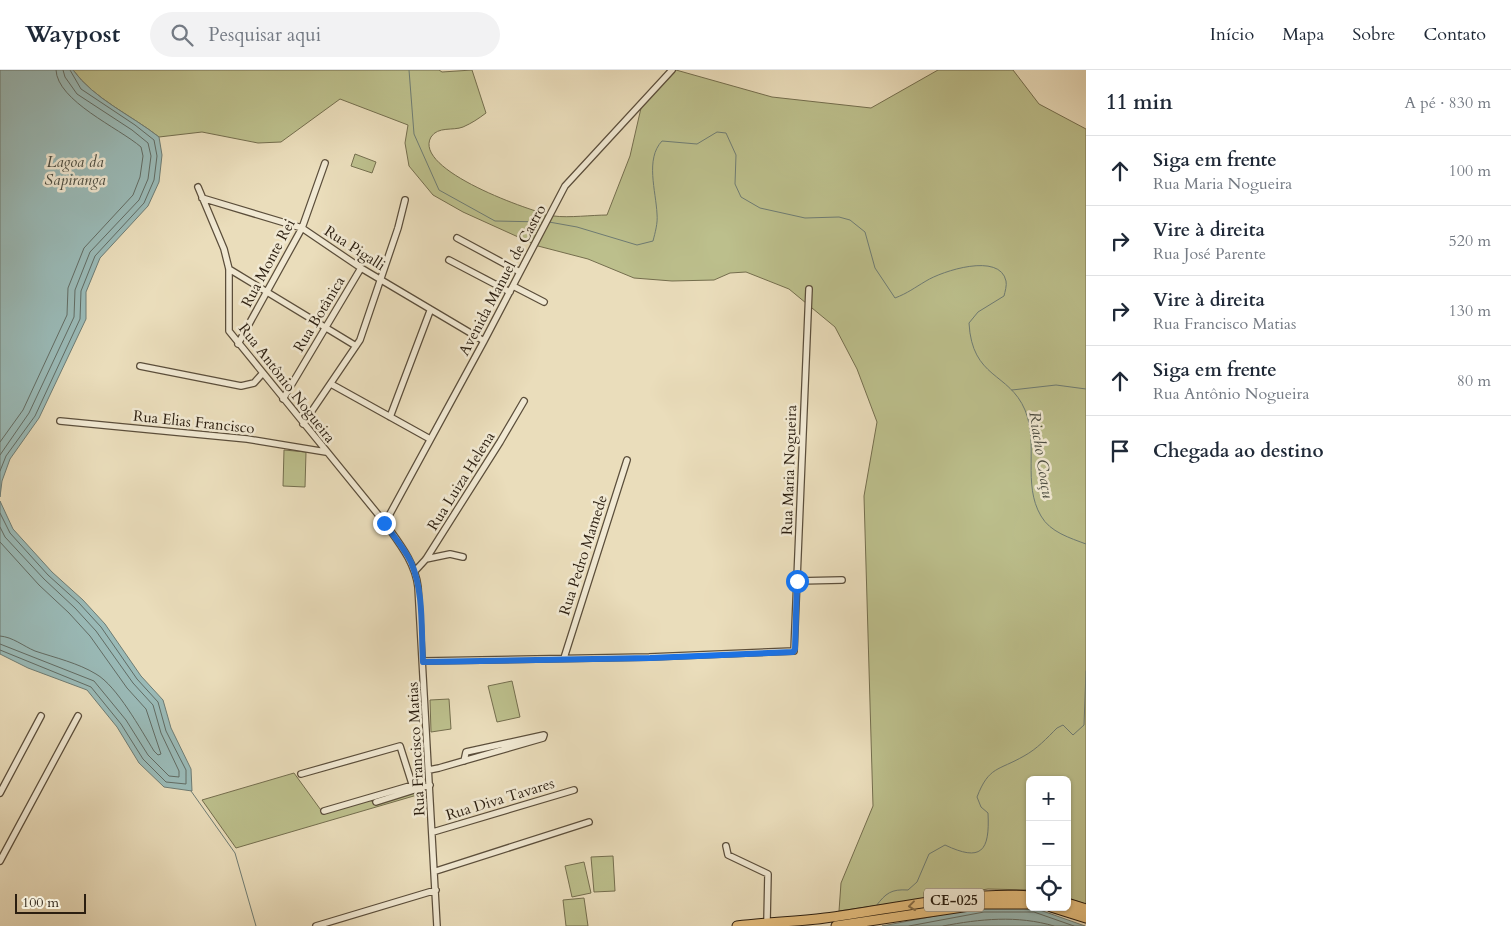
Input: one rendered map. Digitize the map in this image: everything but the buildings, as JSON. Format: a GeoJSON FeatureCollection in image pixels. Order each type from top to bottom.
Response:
{"type":"FeatureCollection","features":[{"type":"Feature","properties":{"kind":"highway","name":"CE-025"},"geometry":{"type":"LineString","coordinates":[[742,926],[767,921],[814,920],[840,922],[982,896],[1026,896]]}},
{"type":"Feature","properties":{"kind":"highway","name":"CE-025"},"geometry":{"type":"LineString","coordinates":[[881,914],[992,903],[1026,904]]}},
{"type":"Feature","properties":{"kind":"highway"},"geometry":{"type":"LineString","coordinates":[[1071,904],[1086,909]]}},
{"type":"Feature","properties":{"kind":"highway"},"geometry":{"type":"LineString","coordinates":[[1064,911],[1086,918]]}},
{"type":"Feature","properties":{"kind":"street","name":"Avenida Manuel de Castro"},"geometry":{"type":"LineString","coordinates":[[384,523],[484,341],[565,186],[671,71]]}},
{"type":"Feature","properties":{"kind":"street","name":"Rua Monte Rei"},"geometry":{"type":"LineString","coordinates":[[238,344],[302,228],[325,163]]}},
{"type":"Feature","properties":{"kind":"street","name":"Rua Antônio Nogueira"},"geometry":{"type":"LineString","coordinates":[[198,187],[224,249],[229,269],[228,329],[262,374],[384,523],[407,554],[415,571]]}},
{"type":"Feature","properties":{"kind":"street","name":"Rua Pigalli"},"geometry":{"type":"LineString","coordinates":[[202,198],[302,228],[430,311],[484,341]]}},
{"type":"Feature","properties":{"kind":"street"},"geometry":{"type":"LineString","coordinates":[[303,424],[356,346],[381,280],[405,200]]}},
{"type":"Feature","properties":{"kind":"street"},"geometry":{"type":"LineString","coordinates":[[457,238],[520,272]]}},
{"type":"Feature","properties":{"kind":"street"},"geometry":{"type":"LineString","coordinates":[[449,260],[510,292]]}},
{"type":"Feature","properties":{"kind":"street","name":"Rua Botânica"},"geometry":{"type":"LineString","coordinates":[[284,399],[361,268]]}},
{"type":"Feature","properties":{"kind":"street"},"geometry":{"type":"LineString","coordinates":[[229,269],[356,346]]}},
{"type":"Feature","properties":{"kind":"street"},"geometry":{"type":"LineString","coordinates":[[513,286],[544,302]]}},
{"type":"Feature","properties":{"kind":"street","name":"Rua Maria Nogueira"},"geometry":{"type":"LineString","coordinates":[[564,658],[650,658],[794,651],[809,289]]}},
{"type":"Feature","properties":{"kind":"street"},"geometry":{"type":"LineString","coordinates":[[390,417],[430,311]]}},
{"type":"Feature","properties":{"kind":"street"},"geometry":{"type":"LineString","coordinates":[[140,366],[242,386],[254,383],[262,374]]}},
{"type":"Feature","properties":{"kind":"street"},"geometry":{"type":"LineString","coordinates":[[331,384],[430,440]]}},
{"type":"Feature","properties":{"kind":"street","name":"Rua Luiza Helena"},"geometry":{"type":"LineString","coordinates":[[415,571],[426,559],[524,401]]}},
{"type":"Feature","properties":{"kind":"street","name":"Rua Elias Francisco"},"geometry":{"type":"LineString","coordinates":[[60,421],[247,439],[326,452]]}},
{"type":"Feature","properties":{"kind":"street","name":"Rua Pedro Mamede"},"geometry":{"type":"LineString","coordinates":[[564,658],[627,460]]}},
{"type":"Feature","properties":{"kind":"street"},"geometry":{"type":"LineString","coordinates":[[426,559],[450,554],[463,557]]}},
{"type":"Feature","properties":{"kind":"street","name":"Rua Francisco Matias"},"geometry":{"type":"LineString","coordinates":[[415,571],[418,587],[436,871],[437,926]]}},
{"type":"Feature","properties":{"kind":"street"},"geometry":{"type":"LineString","coordinates":[[797,581],[842,580]]}},
{"type":"Feature","properties":{"kind":"street"},"geometry":{"type":"LineString","coordinates":[[423,662],[564,658]]}},
{"type":"Feature","properties":{"kind":"street"},"geometry":{"type":"LineString","coordinates":[[0,793],[41,716]]}},
{"type":"Feature","properties":{"kind":"street"},"geometry":{"type":"LineString","coordinates":[[0,861],[78,716]]}},
{"type":"Feature","properties":{"kind":"street"},"geometry":{"type":"LineString","coordinates":[[429,770],[543,738],[544,735],[466,752],[464,760]]}},
{"type":"Feature","properties":{"kind":"street"},"geometry":{"type":"LineString","coordinates":[[301,774],[400,746],[414,788]]}},
{"type":"Feature","properties":{"kind":"street"},"geometry":{"type":"LineString","coordinates":[[324,811],[430,785]]}},
{"type":"Feature","properties":{"kind":"street"},"geometry":{"type":"LineString","coordinates":[[376,802],[414,788]]}},
{"type":"Feature","properties":{"kind":"street","name":"Rua Diva Tavares"},"geometry":{"type":"LineString","coordinates":[[433,832],[574,790]]}},
{"type":"Feature","properties":{"kind":"street"},"geometry":{"type":"LineString","coordinates":[[436,871],[589,822]]}},
{"type":"Feature","properties":{"kind":"street"},"geometry":{"type":"LineString","coordinates":[[726,846],[728,855],[768,874],[767,921]]}},
{"type":"Feature","properties":{"kind":"street"},"geometry":{"type":"LineString","coordinates":[[316,926],[436,890]]}},
{"type":"Feature","properties":{"kind":"green space"},"geometry":{"type":"Polygon","coordinates":[[[73,70],[439,70],[442,72],[472,70],[486,113],[463,127],[438,131],[431,137],[430,150],[439,163],[477,187],[523,207],[560,217],[607,215],[630,156],[641,108],[676,70],[772,97],[871,108],[938,70],[1013,70],[1039,104],[1086,129],[1086,904],[1071,899],[1071,776],[1026,776],[1026,890],[988,889],[839,911],[841,883],[873,806],[864,496],[877,422],[857,369],[835,327],[789,289],[746,272],[730,273],[714,280],[672,281],[634,278],[588,259],[538,246],[463,212],[433,195],[409,166],[405,143],[408,125],[340,99],[281,142],[258,143],[202,132],[159,137],[91,90],[73,70]]]}},
{"type":"Feature","properties":{"kind":"green space"},"geometry":{"type":"Polygon","coordinates":[[[355,154],[376,162],[372,173],[351,166],[355,154]]]}},
{"type":"Feature","properties":{"kind":"green space"},"geometry":{"type":"Polygon","coordinates":[[[284,450],[306,452],[305,487],[283,486],[284,450]]]}},
{"type":"Feature","properties":{"kind":"green space"},"geometry":{"type":"Polygon","coordinates":[[[512,681],[520,717],[497,722],[488,686],[512,681]]]}},
{"type":"Feature","properties":{"kind":"green space"},"geometry":{"type":"Polygon","coordinates":[[[449,699],[451,729],[431,732],[430,700],[449,699]]]}},
{"type":"Feature","properties":{"kind":"green space"},"geometry":{"type":"Polygon","coordinates":[[[294,773],[323,813],[423,784],[424,793],[236,848],[202,800],[294,773]]]}},
{"type":"Feature","properties":{"kind":"green space"},"geometry":{"type":"Polygon","coordinates":[[[613,856],[615,891],[594,892],[591,857],[613,856]]]}},
{"type":"Feature","properties":{"kind":"green space"},"geometry":{"type":"Polygon","coordinates":[[[584,862],[591,893],[572,897],[565,866],[584,862]]]}},
{"type":"Feature","properties":{"kind":"green space"},"geometry":{"type":"Polygon","coordinates":[[[584,898],[588,926],[566,926],[563,900],[584,898]]]}},
{"type":"Feature","properties":{"kind":"water","name":"Lagoa da Sapiranga"},"geometry":{"type":"Polygon","coordinates":[[[0,70],[73,70],[91,90],[159,137],[162,155],[159,182],[148,206],[100,258],[86,292],[86,319],[39,418],[10,459],[2,481],[0,497],[0,70]]]}},
{"type":"Feature","properties":{"kind":"water"},"geometry":{"type":"Polygon","coordinates":[[[0,501],[13,529],[52,572],[83,600],[105,624],[141,676],[163,700],[171,728],[191,769],[192,791],[164,787],[139,763],[117,727],[87,690],[28,668],[0,654],[0,501]]]}},
{"type":"Feature","properties":{"kind":"water"},"geometry":{"type":"Polygon","coordinates":[[[983,907],[1043,911],[1085,926],[882,926],[983,907]]]}},
{"type":"Feature","properties":{"kind":"waterway","name":"Riacho Coaçu"},"geometry":{"type":"LineString","coordinates":[[409,70],[414,134],[439,190],[495,221],[543,222]]}},
{"type":"Feature","properties":{"kind":"waterway","name":"Riacho Coaçu"},"geometry":{"type":"LineString","coordinates":[[549,222],[577,227],[637,245],[653,241],[657,217],[653,166],[657,148],[662,141],[697,144],[717,132],[726,133],[736,155],[735,184],[741,197],[760,208],[805,218],[839,217],[850,220],[865,232],[875,268],[895,298],[944,273],[970,266],[993,267],[1001,272],[1006,281],[1004,296],[978,312],[969,323],[972,341],[977,355],[984,365],[1010,388],[1025,410],[1031,436],[1032,491],[1035,504],[1041,516],[1055,530],[1086,544]]}},
{"type":"Feature","properties":{"kind":"waterway"},"geometry":{"type":"LineString","coordinates":[[1012,390],[1056,385],[1086,389]]}},
{"type":"Feature","properties":{"kind":"waterway","name":"Riacho Coaçu"},"geometry":{"type":"LineString","coordinates":[[876,906],[889,893],[897,890],[908,890],[917,882],[929,854],[945,845],[967,853],[975,853],[981,850],[985,845],[988,826],[988,813],[981,807],[977,797],[981,787],[995,770],[1033,750],[1057,728],[1063,725],[1073,735],[1084,725],[1086,671]]}},
{"type":"Feature","properties":{"kind":"waterway"},"geometry":{"type":"LineString","coordinates":[[191,791],[235,853],[256,926]]}},
{"type":"Feature","properties":{"kind":"route"},"geometry":{"type":"LineString","coordinates":[[384,523],[407,554],[415,571],[418,587],[423,662],[564,658],[650,658],[793,652],[795,649],[797,581]]}}]}
